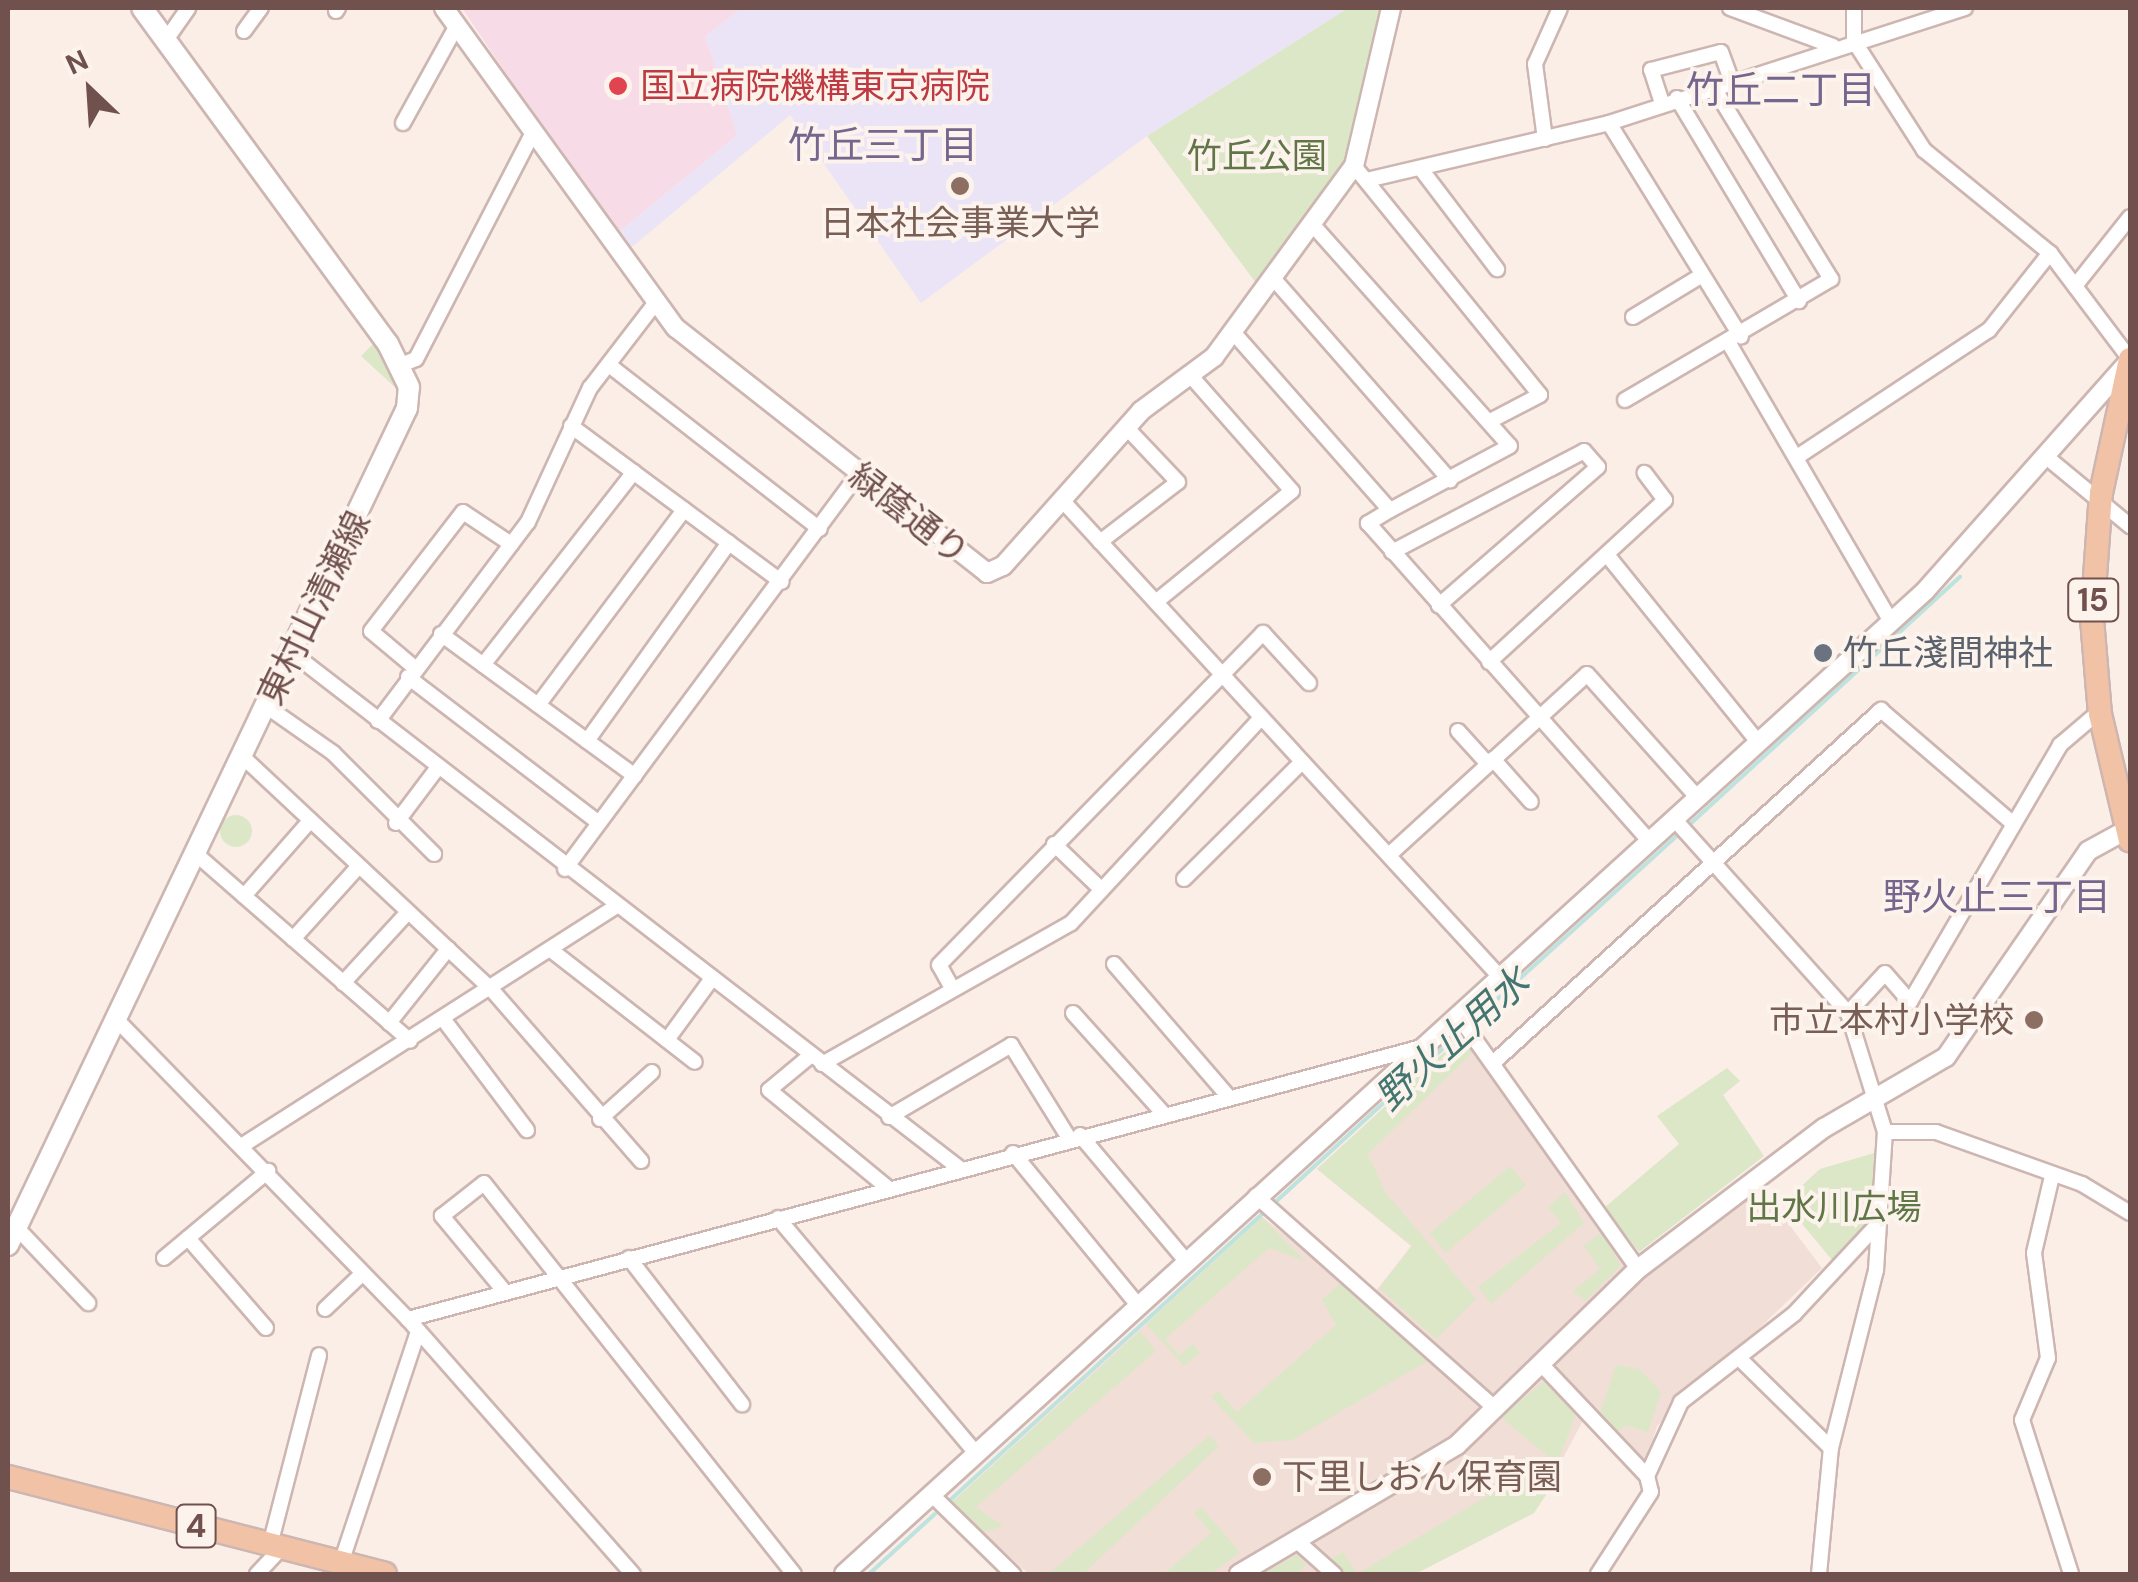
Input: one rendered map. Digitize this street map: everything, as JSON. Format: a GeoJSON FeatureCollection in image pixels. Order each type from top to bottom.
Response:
{"type":"FeatureCollection","features":[{"type":"Feature","properties":{"kind":"main road"},"geometry":{"type":"LineString","coordinates":[[142,8],[401,365]]}},
{"type":"Feature","properties":{"kind":"main road","name":"15"},"geometry":{"type":"LineString","coordinates":[[2129,835],[2100,711],[2092,619],[2101,502],[2125,426],[2130,359]]}},
{"type":"Feature","properties":{"kind":"main road","name":"東村山清瀬線"},"geometry":{"type":"LineString","coordinates":[[12,1236],[399,434],[409,387],[401,365]]}},
{"type":"Feature","properties":{"kind":"main road","name":"4"},"geometry":{"type":"LineString","coordinates":[[8,1477],[276,1546],[323,1565],[372,1573]]}},
{"type":"Feature","properties":{"kind":"street"},"geometry":{"type":"LineString","coordinates":[[166,40],[188,8]]}},
{"type":"Feature","properties":{"kind":"street"},"geometry":{"type":"LineString","coordinates":[[244,32],[261,8]]}},
{"type":"Feature","properties":{"kind":"street","name":"緑蔭通り"},"geometry":{"type":"LineString","coordinates":[[444,8],[654,305],[858,476],[987,573],[1126,427],[1191,376],[1233,332],[1354,166],[1391,8]]}},
{"type":"Feature","properties":{"kind":"street"},"geometry":{"type":"LineString","coordinates":[[1545,139],[1535,64],[1560,8]]}},
{"type":"Feature","properties":{"kind":"street"},"geometry":{"type":"LineString","coordinates":[[1730,8],[1834,46]]}},
{"type":"Feature","properties":{"kind":"street"},"geometry":{"type":"LineString","coordinates":[[844,1574],[1186,1261],[1264,1204],[1429,1045],[1463,1022],[1501,978],[1650,842],[1680,826],[1698,798],[1891,622],[2130,359],[2050,253],[1924,150],[1854,40],[1854,8]]}},
{"type":"Feature","properties":{"kind":"street"},"geometry":{"type":"LineString","coordinates":[[1371,179],[1609,122],[1712,85],[1965,8]]}},
{"type":"Feature","properties":{"kind":"street"},"geometry":{"type":"LineString","coordinates":[[403,124],[456,27]]}},
{"type":"Feature","properties":{"kind":"street"},"geometry":{"type":"LineString","coordinates":[[1731,79],[1721,52],[1651,70],[1799,301]]}},
{"type":"Feature","properties":{"kind":"street"},"geometry":{"type":"LineString","coordinates":[[1625,400],[1735,341],[1830,279],[1712,85]]}},
{"type":"Feature","properties":{"kind":"street"},"geometry":{"type":"LineString","coordinates":[[1609,122],[1702,274],[1797,457],[1891,622]]}},
{"type":"Feature","properties":{"kind":"street"},"geometry":{"type":"LineString","coordinates":[[401,365],[416,359],[532,134]]}},
{"type":"Feature","properties":{"kind":"street"},"geometry":{"type":"LineString","coordinates":[[1354,166],[1371,179],[1540,395],[1490,420]]}},
{"type":"Feature","properties":{"kind":"street"},"geometry":{"type":"LineString","coordinates":[[1421,169],[1497,269]]}},
{"type":"Feature","properties":{"kind":"street"},"geometry":{"type":"LineString","coordinates":[[2074,286],[2130,217]]}},
{"type":"Feature","properties":{"kind":"street"},"geometry":{"type":"LineString","coordinates":[[1312,224],[1510,446],[1368,523],[1650,842]]}},
{"type":"Feature","properties":{"kind":"street"},"geometry":{"type":"LineString","coordinates":[[1797,457],[1989,330],[2050,253]]}},
{"type":"Feature","properties":{"kind":"street"},"geometry":{"type":"LineString","coordinates":[[1633,317],[1702,274]]}},
{"type":"Feature","properties":{"kind":"street"},"geometry":{"type":"LineString","coordinates":[[1273,278],[1450,480]]}},
{"type":"Feature","properties":{"kind":"street"},"geometry":{"type":"LineString","coordinates":[[378,721],[511,544],[571,426],[609,365],[654,305]]}},
{"type":"Feature","properties":{"kind":"street"},"geometry":{"type":"LineString","coordinates":[[1233,332],[1390,510]]}},
{"type":"Feature","properties":{"kind":"street"},"geometry":{"type":"LineString","coordinates":[[609,365],[820,528]]}},
{"type":"Feature","properties":{"kind":"street"},"geometry":{"type":"LineString","coordinates":[[1156,601],[1292,490],[1191,376]]}},
{"type":"Feature","properties":{"kind":"street"},"geometry":{"type":"LineString","coordinates":[[571,426],[782,582]]}},
{"type":"Feature","properties":{"kind":"street"},"geometry":{"type":"LineString","coordinates":[[1100,542],[1178,482],[1126,427]]}},
{"type":"Feature","properties":{"kind":"street"},"geometry":{"type":"LineString","coordinates":[[1392,552],[1584,450],[1598,467],[1439,606]]}},
{"type":"Feature","properties":{"kind":"street"},"geometry":{"type":"LineString","coordinates":[[2044,455],[2130,526]]}},
{"type":"Feature","properties":{"kind":"street"},"geometry":{"type":"LineString","coordinates":[[483,665],[634,472]]}},
{"type":"Feature","properties":{"kind":"street"},"geometry":{"type":"LineString","coordinates":[[1489,662],[1665,500],[1645,473]]}},
{"type":"Feature","properties":{"kind":"street"},"geometry":{"type":"LineString","coordinates":[[565,869],[858,476]]}},
{"type":"Feature","properties":{"kind":"street"},"geometry":{"type":"LineString","coordinates":[[1061,499],[1501,978]]}},
{"type":"Feature","properties":{"kind":"street"},"geometry":{"type":"LineString","coordinates":[[538,705],[684,510]]}},
{"type":"Feature","properties":{"kind":"street"},"geometry":{"type":"LineString","coordinates":[[511,544],[463,512],[371,632],[412,672],[599,823]]}},
{"type":"Feature","properties":{"kind":"street"},"geometry":{"type":"LineString","coordinates":[[586,741],[729,543]]}},
{"type":"Feature","properties":{"kind":"street"},"geometry":{"type":"LineString","coordinates":[[1608,556],[1758,744]]}},
{"type":"Feature","properties":{"kind":"street"},"geometry":{"type":"LineString","coordinates":[[952,988],[939,964],[1264,633],[1309,683]]}},
{"type":"Feature","properties":{"kind":"street"},"geometry":{"type":"LineString","coordinates":[[442,634],[634,776]]}},
{"type":"Feature","properties":{"kind":"street"},"geometry":{"type":"LineString","coordinates":[[291,652],[614,908],[959,1168]]}},
{"type":"Feature","properties":{"kind":"street"},"geometry":{"type":"LineString","coordinates":[[1388,854],[1587,674],[1698,798]]}},
{"type":"Feature","properties":{"kind":"street"},"geometry":{"type":"LineString","coordinates":[[266,706],[332,753],[396,823],[434,854]]}},
{"type":"Feature","properties":{"kind":"street"},"geometry":{"type":"LineString","coordinates":[[1492,1064],[1881,710],[2011,822]]}},
{"type":"Feature","properties":{"kind":"street"},"geometry":{"type":"LineString","coordinates":[[1848,1013],[1885,973],[1910,1002],[2011,822],[2060,745],[2100,711]]}},
{"type":"Feature","properties":{"kind":"street"},"geometry":{"type":"LineString","coordinates":[[888,1188],[769,1090],[816,1060],[1071,923],[1261,718]]}},
{"type":"Feature","properties":{"kind":"street"},"geometry":{"type":"LineString","coordinates":[[1458,731],[1531,802]]}},
{"type":"Feature","properties":{"kind":"street"},"geometry":{"type":"LineString","coordinates":[[242,756],[492,990],[641,1162]]}},
{"type":"Feature","properties":{"kind":"street"},"geometry":{"type":"LineString","coordinates":[[1184,879],[1302,762]]}},
{"type":"Feature","properties":{"kind":"street"},"geometry":{"type":"LineString","coordinates":[[396,823],[436,770]]}},
{"type":"Feature","properties":{"kind":"street"},"geometry":{"type":"LineString","coordinates":[[244,896],[309,822]]}},
{"type":"Feature","properties":{"kind":"street"},"geometry":{"type":"LineString","coordinates":[[1680,826],[1848,1013],[1885,1132],[1866,1323],[1830,1448],[1820,1574]]}},
{"type":"Feature","properties":{"kind":"street"},"geometry":{"type":"LineString","coordinates":[[1238,1574],[1457,1445],[1638,1268],[1965,1038],[2088,851],[2129,835]]}},
{"type":"Feature","properties":{"kind":"street"},"geometry":{"type":"LineString","coordinates":[[1054,844],[1102,890]]}},
{"type":"Feature","properties":{"kind":"street"},"geometry":{"type":"LineString","coordinates":[[196,854],[410,1041]]}},
{"type":"Feature","properties":{"kind":"street"},"geometry":{"type":"LineString","coordinates":[[293,939],[358,867]]}},
{"type":"Feature","properties":{"kind":"street"},"geometry":{"type":"LineString","coordinates":[[244,1145],[492,990],[614,908]]}},
{"type":"Feature","properties":{"kind":"street"},"geometry":{"type":"LineString","coordinates":[[343,983],[408,912]]}},
{"type":"Feature","properties":{"kind":"street"},"geometry":{"type":"LineString","coordinates":[[389,1023],[448,949]]}},
{"type":"Feature","properties":{"kind":"street"},"geometry":{"type":"LineString","coordinates":[[551,950],[695,1062]]}},
{"type":"Feature","properties":{"kind":"street"},"geometry":{"type":"LineString","coordinates":[[1114,964],[1227,1095]]}},
{"type":"Feature","properties":{"kind":"street"},"geometry":{"type":"LineString","coordinates":[[667,1040],[710,981]]}},
{"type":"Feature","properties":{"kind":"street"},"geometry":{"type":"LineString","coordinates":[[1074,1013],[1163,1113]]}},
{"type":"Feature","properties":{"kind":"street"},"geometry":{"type":"LineString","coordinates":[[116,1019],[244,1145],[413,1325],[633,1574]]}},
{"type":"Feature","properties":{"kind":"street"},"geometry":{"type":"LineString","coordinates":[[444,1020],[527,1130]]}},
{"type":"Feature","properties":{"kind":"street"},"geometry":{"type":"LineString","coordinates":[[1463,1022],[1638,1268]]}},
{"type":"Feature","properties":{"kind":"street"},"geometry":{"type":"LineString","coordinates":[[889,1117],[1011,1045],[1074,1137],[1186,1261]]}},
{"type":"Feature","properties":{"kind":"street"},"geometry":{"type":"LineString","coordinates":[[323,1565],[413,1325],[565,1275],[1227,1095],[1429,1045]]}},
{"type":"Feature","properties":{"kind":"street"},"geometry":{"type":"LineString","coordinates":[[600,1119],[652,1072]]}},
{"type":"Feature","properties":{"kind":"street"},"geometry":{"type":"LineString","coordinates":[[1885,1132],[1936,1132],[2052,1176],[2130,1212]]}},
{"type":"Feature","properties":{"kind":"street"},"geometry":{"type":"LineString","coordinates":[[1014,1154],[1138,1304]]}},
{"type":"Feature","properties":{"kind":"street"},"geometry":{"type":"LineString","coordinates":[[164,1258],[268,1171]]}},
{"type":"Feature","properties":{"kind":"street"},"geometry":{"type":"LineString","coordinates":[[2052,1176],[2034,1253],[2048,1358],[2022,1420],[2071,1574]]}},
{"type":"Feature","properties":{"kind":"street"},"geometry":{"type":"LineString","coordinates":[[506,1292],[442,1216],[484,1183],[565,1275],[794,1574]]}},
{"type":"Feature","properties":{"kind":"street"},"geometry":{"type":"LineString","coordinates":[[1264,1204],[1496,1410]]}},
{"type":"Feature","properties":{"kind":"street"},"geometry":{"type":"LineString","coordinates":[[778,1218],[976,1453]]}},
{"type":"Feature","properties":{"kind":"street"},"geometry":{"type":"LineString","coordinates":[[1647,1476],[1671,1415],[1741,1360],[1877,1225]]}},
{"type":"Feature","properties":{"kind":"street"},"geometry":{"type":"LineString","coordinates":[[12,1236],[88,1303]]}},
{"type":"Feature","properties":{"kind":"street"},"geometry":{"type":"LineString","coordinates":[[188,1238],[266,1328]]}},
{"type":"Feature","properties":{"kind":"street"},"geometry":{"type":"LineString","coordinates":[[629,1258],[742,1404]]}},
{"type":"Feature","properties":{"kind":"street"},"geometry":{"type":"LineString","coordinates":[[325,1309],[364,1273]]}},
{"type":"Feature","properties":{"kind":"street"},"geometry":{"type":"LineString","coordinates":[[258,1574],[276,1546],[319,1355]]}},
{"type":"Feature","properties":{"kind":"street"},"geometry":{"type":"LineString","coordinates":[[1741,1360],[1830,1448]]}},
{"type":"Feature","properties":{"kind":"street"},"geometry":{"type":"LineString","coordinates":[[1542,1365],[1647,1476],[1651,1492],[1598,1574]]}},
{"type":"Feature","properties":{"kind":"street"},"geometry":{"type":"LineString","coordinates":[[931,1494],[1013,1574]]}},
{"type":"Feature","properties":{"kind":"street"},"geometry":{"type":"LineString","coordinates":[[1297,1541],[1334,1574]]}},
{"type":"Feature","properties":{"kind":"shaded area","name":"国立病院機構東京病院"},"geometry":{"type":"Polygon","coordinates":[[[462,8],[742,8],[705,36],[737,135],[615,235],[462,8]]]}},
{"type":"Feature","properties":{"kind":"shaded area","name":"日本社会事業大学"},"geometry":{"type":"Polygon","coordinates":[[[742,8],[1348,8],[1147,136],[921,303],[790,115],[626,252],[615,235],[737,135],[705,36],[742,8]]]}},
{"type":"Feature","properties":{"kind":"shaded area"},"geometry":{"type":"Polygon","coordinates":[[[1463,1035],[1636,1276],[1756,1181],[1822,1268],[1657,1426],[1645,1465],[1589,1409],[1534,1513],[1415,1574],[1029,1574],[950,1504],[1262,1217],[1369,1300],[1411,1246],[1317,1169],[1463,1035]]]}},
{"type":"Feature","properties":{"kind":"green space","name":"竹丘公園"},"geometry":{"type":"Polygon","coordinates":[[[1348,8],[1381,8],[1346,166],[1256,283],[1147,136],[1348,8]]]}},
{"type":"Feature","properties":{"kind":"green space"},"geometry":{"type":"Polygon","coordinates":[[[373,344],[384,358],[398,390],[361,356],[373,344]]]}},
{"type":"Feature","properties":{"kind":"green space"},"geometry":{"type":"Polygon","coordinates":[[[236,815],[247,820],[252,831],[247,842],[236,847],[225,842],[220,831],[225,820],[236,815]]]}},
{"type":"Feature","properties":{"kind":"green space"},"geometry":{"type":"Polygon","coordinates":[[[1463,1035],[1474,1051],[1368,1154],[1385,1192],[1476,1299],[1436,1339],[1379,1288],[1412,1246],[1317,1169],[1463,1035]]]}},
{"type":"Feature","properties":{"kind":"green space"},"geometry":{"type":"Polygon","coordinates":[[[1727,1068],[1740,1081],[1723,1095],[1764,1156],[1639,1252],[1604,1208],[1679,1144],[1657,1116],[1727,1068]]]}},
{"type":"Feature","properties":{"kind":"green space","name":"出水川広場"},"geometry":{"type":"Polygon","coordinates":[[[1881,1151],[1870,1224],[1832,1260],[1784,1202],[1820,1169],[1881,1151]]]}},
{"type":"Feature","properties":{"kind":"green space"},"geometry":{"type":"Polygon","coordinates":[[[1510,1166],[1526,1185],[1446,1253],[1430,1233],[1510,1166]]]}},
{"type":"Feature","properties":{"kind":"green space"},"geometry":{"type":"Polygon","coordinates":[[[1565,1192],[1584,1223],[1491,1304],[1478,1287],[1561,1223],[1548,1207],[1565,1192]]]}},
{"type":"Feature","properties":{"kind":"green space"},"geometry":{"type":"Polygon","coordinates":[[[1262,1217],[1305,1261],[1269,1248],[1165,1339],[1179,1355],[1193,1344],[1200,1353],[1184,1366],[1146,1324],[1262,1217]]]}},
{"type":"Feature","properties":{"kind":"green space"},"geometry":{"type":"Polygon","coordinates":[[[1601,1232],[1621,1266],[1585,1301],[1573,1291],[1600,1269],[1584,1246],[1601,1232]]]}},
{"type":"Feature","properties":{"kind":"green space"},"geometry":{"type":"Polygon","coordinates":[[[1343,1281],[1429,1360],[1292,1440],[1254,1443],[1211,1397],[1218,1391],[1237,1412],[1336,1325],[1322,1300],[1343,1281]]]}},
{"type":"Feature","properties":{"kind":"green space"},"geometry":{"type":"Polygon","coordinates":[[[1140,1331],[1156,1351],[976,1507],[1003,1526],[982,1533],[950,1504],[1140,1331]]]}},
{"type":"Feature","properties":{"kind":"green space"},"geometry":{"type":"Polygon","coordinates":[[[1616,1365],[1639,1369],[1661,1392],[1648,1432],[1626,1425],[1618,1432],[1600,1413],[1616,1365]]]}},
{"type":"Feature","properties":{"kind":"green space"},"geometry":{"type":"Polygon","coordinates":[[[1546,1380],[1578,1409],[1557,1464],[1501,1417],[1546,1380]]]}},
{"type":"Feature","properties":{"kind":"green space"},"geometry":{"type":"Polygon","coordinates":[[[1210,1435],[1219,1446],[1083,1574],[1049,1574],[1210,1435]]]}},
{"type":"Feature","properties":{"kind":"green space"},"geometry":{"type":"Polygon","coordinates":[[[1542,1463],[1554,1483],[1534,1513],[1415,1574],[1357,1574],[1542,1463]]]}},
{"type":"Feature","properties":{"kind":"green space"},"geometry":{"type":"Polygon","coordinates":[[[1201,1507],[1240,1552],[1211,1574],[1164,1574],[1211,1533],[1194,1513],[1201,1507]]]}},
{"type":"Feature","properties":{"kind":"green space"},"geometry":{"type":"Polygon","coordinates":[[[1343,1552],[1357,1574],[1342,1574],[1329,1561],[1343,1552]]]}},
{"type":"Feature","properties":{"kind":"green space"},"geometry":{"type":"Polygon","coordinates":[[[1297,1555],[1306,1564],[1297,1574],[1262,1574],[1297,1555]]]}},
{"type":"Feature","properties":{"kind":"waterway","name":"野火止用水"},"geometry":{"type":"LineString","coordinates":[[1688,826],[1960,577]]}},
{"type":"Feature","properties":{"kind":"waterway","name":"野火止用水"},"geometry":{"type":"LineString","coordinates":[[1470,1024],[1681,832]]}},
{"type":"Feature","properties":{"kind":"waterway","name":"野火止用水"},"geometry":{"type":"LineString","coordinates":[[947,1503],[1463,1030]]}},
{"type":"Feature","properties":{"kind":"waterway","name":"野火止用水"},"geometry":{"type":"LineString","coordinates":[[869,1574],[935,1514]]}},
{"type":"Feature","properties":{"kind":"place","name":"国立病院機構東京病院"},"geometry":{"type":"Point","coordinates":[618,86]}},
{"type":"Feature","properties":{"kind":"place","name":"日本社会事業大学"},"geometry":{"type":"Point","coordinates":[960,186]}},
{"type":"Feature","properties":{"kind":"place","name":"竹丘淺間神社"},"geometry":{"type":"Point","coordinates":[1823,653]}},
{"type":"Feature","properties":{"kind":"place","name":"市立本村小学校"},"geometry":{"type":"Point","coordinates":[2034,1020]}},
{"type":"Feature","properties":{"kind":"place","name":"下里しおん保育園"},"geometry":{"type":"Point","coordinates":[1262,1477]}},
{"type":"Feature","properties":{"kind":"district","name":"竹丘二丁目"},"geometry":{"type":"Point","coordinates":[1781,91]}},
{"type":"Feature","properties":{"kind":"district","name":"竹丘三丁目"},"geometry":{"type":"Point","coordinates":[883,146]}},
{"type":"Feature","properties":{"kind":"district","name":"野火止三丁目"},"geometry":{"type":"Point","coordinates":[1997,898]}}]}
